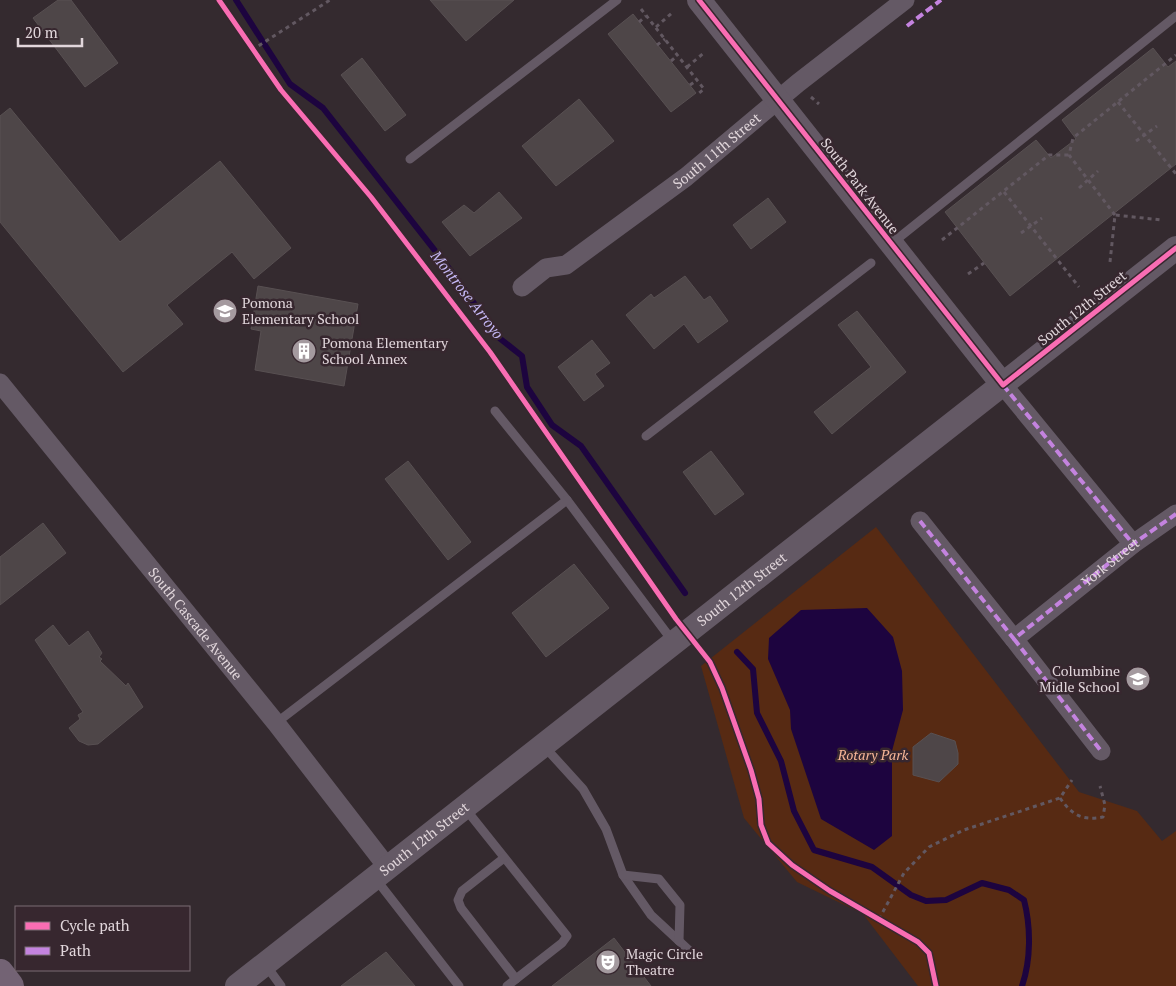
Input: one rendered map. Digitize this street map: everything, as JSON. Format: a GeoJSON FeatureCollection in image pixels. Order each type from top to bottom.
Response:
{"type":"FeatureCollection","features":[{"type":"Feature","properties":{"kind":"highway"},"geometry":{"type":"LineString","coordinates":[[0,973],[10,986]]}},
{"type":"Feature","properties":{"kind":"street","name":"South Park Avenue"},"geometry":{"type":"LineString","coordinates":[[699,0],[1003,385],[1133,544]]}},
{"type":"Feature","properties":{"kind":"street","name":"South 11th Street"},"geometry":{"type":"LineString","coordinates":[[522,287],[546,268],[566,265],[678,183],[778,100],[905,0]]}},
{"type":"Feature","properties":{"kind":"street","name":"South 12th Street"},"geometry":{"type":"LineString","coordinates":[[237,986],[1176,248]]}},
{"type":"Feature","properties":{"kind":"street","name":"South Cascade Avenue"},"geometry":{"type":"LineString","coordinates":[[0,383],[276,723],[382,873]]}},
{"type":"Feature","properties":{"kind":"street","name":"York Street"},"geometry":{"type":"LineString","coordinates":[[1014,639],[1133,544],[1176,514]]}},
{"type":"Feature","properties":{"kind":"street"},"geometry":{"type":"LineString","coordinates":[[920,521],[1101,751]]}},
{"type":"Feature","properties":{"kind":"lane"},"geometry":{"type":"LineString","coordinates":[[410,159],[617,0]]}},
{"type":"Feature","properties":{"kind":"lane"},"geometry":{"type":"LineString","coordinates":[[891,244],[1176,16]]}},
{"type":"Feature","properties":{"kind":"lane"},"geometry":{"type":"LineString","coordinates":[[646,436],[871,263]]}},
{"type":"Feature","properties":{"kind":"lane"},"geometry":{"type":"LineString","coordinates":[[494,411],[567,500],[674,643]]}},
{"type":"Feature","properties":{"kind":"lane"},"geometry":{"type":"LineString","coordinates":[[276,723],[567,500]]}},
{"type":"Feature","properties":{"kind":"lane"},"geometry":{"type":"LineString","coordinates":[[543,745],[583,789],[606,829],[623,875],[651,915],[694,954]]}},
{"type":"Feature","properties":{"kind":"lane"},"geometry":{"type":"LineString","coordinates":[[464,807],[568,936],[562,943],[507,986]]}},
{"type":"Feature","properties":{"kind":"lane"},"geometry":{"type":"LineString","coordinates":[[504,858],[462,891],[458,900],[461,908],[516,978]]}},
{"type":"Feature","properties":{"kind":"lane"},"geometry":{"type":"LineString","coordinates":[[382,873],[459,986]]}},
{"type":"Feature","properties":{"kind":"lane"},"geometry":{"type":"LineString","coordinates":[[623,875],[659,879],[680,905],[679,941]]}},
{"type":"Feature","properties":{"kind":"lane"},"geometry":{"type":"LineString","coordinates":[[265,964],[281,986]]}},
{"type":"Feature","properties":{"kind":"path"},"geometry":{"type":"LineString","coordinates":[[254,48],[330,0]]}},
{"type":"Feature","properties":{"kind":"path"},"geometry":{"type":"LineString","coordinates":[[641,8],[704,89],[698,94]]}},
{"type":"Feature","properties":{"kind":"path"},"geometry":{"type":"LineString","coordinates":[[656,27],[673,12]]}},
{"type":"Feature","properties":{"kind":"path"},"geometry":{"type":"LineString","coordinates":[[639,22],[646,16]]}},
{"type":"Feature","properties":{"kind":"path"},"geometry":{"type":"LineString","coordinates":[[657,45],[665,39]]}},
{"type":"Feature","properties":{"kind":"path"},"geometry":{"type":"LineString","coordinates":[[247,43],[254,48],[258,58]]}},
{"type":"Feature","properties":{"kind":"path"},"geometry":{"type":"LineString","coordinates":[[687,67],[705,52]]}},
{"type":"Feature","properties":{"kind":"path"},"geometry":{"type":"LineString","coordinates":[[1069,155],[1073,138],[1176,55]]}},
{"type":"Feature","properties":{"kind":"path"},"geometry":{"type":"LineString","coordinates":[[671,61],[678,56]]}},
{"type":"Feature","properties":{"kind":"path"},"geometry":{"type":"LineString","coordinates":[[690,85],[697,80]]}},
{"type":"Feature","properties":{"kind":"path"},"geometry":{"type":"LineString","coordinates":[[1118,102],[1176,174]]}},
{"type":"Feature","properties":{"kind":"path"},"geometry":{"type":"LineString","coordinates":[[1136,141],[1157,126]]}},
{"type":"Feature","properties":{"kind":"path"},"geometry":{"type":"LineString","coordinates":[[942,240],[1049,155],[1069,155]]}},
{"type":"Feature","properties":{"kind":"path"},"geometry":{"type":"LineString","coordinates":[[1069,155],[1115,215],[1110,262]]}},
{"type":"Feature","properties":{"kind":"path"},"geometry":{"type":"LineString","coordinates":[[1079,188],[1098,171]]}},
{"type":"Feature","properties":{"kind":"path"},"geometry":{"type":"LineString","coordinates":[[1004,192],[1078,287]]}},
{"type":"Feature","properties":{"kind":"path"},"geometry":{"type":"LineString","coordinates":[[1115,215],[1162,220]]}},
{"type":"Feature","properties":{"kind":"path"},"geometry":{"type":"LineString","coordinates":[[1021,233],[1042,218]]}},
{"type":"Feature","properties":{"kind":"path"},"geometry":{"type":"LineString","coordinates":[[968,274],[984,263]]}},
{"type":"Feature","properties":{"kind":"path"},"geometry":{"type":"LineString","coordinates":[[879,919],[904,873],[929,847],[964,830],[1060,798],[1072,780]]}},
{"type":"Feature","properties":{"kind":"path"},"geometry":{"type":"LineString","coordinates":[[1060,798],[1069,811],[1081,818],[1103,817],[1105,805],[1100,786]]}},
{"type":"Feature","properties":{"kind":"path"},"geometry":{"type":"LineString","coordinates":[[870,914],[886,924]]}},
{"type":"Feature","properties":{"kind":"green space","name":"Rotary Park"},"geometry":{"type":"Polygon","coordinates":[[[876,527],[1079,792],[1137,811],[1162,841],[1176,831],[1176,986],[918,986],[863,914],[797,882],[744,818],[701,666],[876,527]]]}},
{"type":"Feature","properties":{"kind":"shaded area"},"geometry":{"type":"Polygon","coordinates":[[[867,608],[893,637],[902,671],[903,710],[892,751],[892,836],[874,850],[821,819],[791,729],[790,710],[768,659],[769,638],[801,610],[867,608]]]}},
{"type":"Feature","properties":{"kind":"building"},"geometry":{"type":"Polygon","coordinates":[[[58,0],[71,0],[118,63],[85,87],[33,18],[58,0]]]}},
{"type":"Feature","properties":{"kind":"building"},"geometry":{"type":"Polygon","coordinates":[[[430,0],[514,0],[466,41],[430,0]]]}},
{"type":"Feature","properties":{"kind":"building"},"geometry":{"type":"Polygon","coordinates":[[[633,14],[696,93],[671,112],[608,34],[633,14]]]}},
{"type":"Feature","properties":{"kind":"building"},"geometry":{"type":"Polygon","coordinates":[[[1153,48],[1168,67],[1176,61],[1176,164],[1010,296],[945,212],[1036,140],[1051,158],[1076,139],[1062,120],[1153,48]]]}},
{"type":"Feature","properties":{"kind":"building"},"geometry":{"type":"Polygon","coordinates":[[[362,58],[406,115],[385,131],[341,75],[362,58]]]}},
{"type":"Feature","properties":{"kind":"building"},"geometry":{"type":"Polygon","coordinates":[[[579,99],[614,141],[556,186],[522,146],[579,99]]]}},
{"type":"Feature","properties":{"kind":"building","name":"Pomona Elementary School"},"geometry":{"type":"Polygon","coordinates":[[[10,108],[120,242],[220,161],[291,248],[254,279],[232,252],[167,305],[183,324],[123,372],[0,222],[0,116],[10,108]]]}},
{"type":"Feature","properties":{"kind":"building"},"geometry":{"type":"Polygon","coordinates":[[[499,192],[522,218],[470,256],[442,222],[464,205],[474,213],[499,192]]]}},
{"type":"Feature","properties":{"kind":"building"},"geometry":{"type":"Polygon","coordinates":[[[768,198],[786,222],[751,249],[733,225],[768,198]]]}},
{"type":"Feature","properties":{"kind":"building"},"geometry":{"type":"Polygon","coordinates":[[[685,276],[704,300],[710,296],[728,321],[698,343],[684,324],[654,349],[626,315],[651,294],[654,298],[685,276]]]}},
{"type":"Feature","properties":{"kind":"building","name":"Pomona Elementary School Annex"},"geometry":{"type":"Polygon","coordinates":[[[258,286],[358,304],[344,386],[255,370],[261,331],[251,329],[258,286]]]}},
{"type":"Feature","properties":{"kind":"building"},"geometry":{"type":"Polygon","coordinates":[[[857,311],[906,372],[832,434],[814,412],[871,367],[838,325],[857,311]]]}},
{"type":"Feature","properties":{"kind":"building"},"geometry":{"type":"Polygon","coordinates":[[[592,340],[610,363],[595,374],[604,386],[584,401],[558,367],[592,340]]]}},
{"type":"Feature","properties":{"kind":"building"},"geometry":{"type":"Polygon","coordinates":[[[711,451],[744,494],[715,515],[683,472],[711,451]]]}},
{"type":"Feature","properties":{"kind":"building"},"geometry":{"type":"Polygon","coordinates":[[[408,461],[471,542],[448,560],[385,479],[408,461]]]}},
{"type":"Feature","properties":{"kind":"building"},"geometry":{"type":"Polygon","coordinates":[[[43,523],[66,553],[0,605],[0,557],[43,523]]]}},
{"type":"Feature","properties":{"kind":"building"},"geometry":{"type":"Polygon","coordinates":[[[574,564],[609,608],[546,657],[512,613],[574,564]]]}},
{"type":"Feature","properties":{"kind":"building"},"geometry":{"type":"Polygon","coordinates":[[[53,625],[69,646],[88,631],[102,653],[99,657],[102,659],[100,661],[126,686],[128,683],[143,707],[98,744],[88,745],[79,741],[69,728],[80,719],[78,715],[83,712],[35,640],[53,625]]]}},
{"type":"Feature","properties":{"kind":"building"},"geometry":{"type":"Polygon","coordinates":[[[931,733],[955,741],[958,753],[958,764],[939,782],[913,775],[913,747],[931,733]]]}},
{"type":"Feature","properties":{"kind":"building","name":"Magic Circle Theatre"},"geometry":{"type":"Polygon","coordinates":[[[614,938],[651,986],[552,986],[614,938]]]}},
{"type":"Feature","properties":{"kind":"building"},"geometry":{"type":"Polygon","coordinates":[[[386,952],[415,986],[341,986],[386,952]]]}},
{"type":"Feature","properties":{"kind":"waterway","name":"Montrose Arroyo"},"geometry":{"type":"LineString","coordinates":[[236,0],[290,84],[323,108],[451,271],[498,337],[522,356],[527,387],[552,425],[581,446],[685,593]]}},
{"type":"Feature","properties":{"kind":"waterway","name":"Montrose Arroyo"},"geometry":{"type":"LineString","coordinates":[[737,652],[753,669],[757,713],[781,761],[794,811],[814,850],[872,867],[911,895],[926,901],[946,900],[982,883],[1009,890],[1024,900],[1028,921],[1027,965],[1022,986]]}},
{"type":"Feature","properties":{"kind":"marked path"},"geometry":{"type":"LineString","coordinates":[[907,26],[941,0]]}},
{"type":"Feature","properties":{"kind":"marked path"},"geometry":{"type":"LineString","coordinates":[[1003,385],[1133,544]]}},
{"type":"Feature","properties":{"kind":"marked path"},"geometry":{"type":"LineString","coordinates":[[920,521],[1014,639],[1133,544],[1176,514]]}},
{"type":"Feature","properties":{"kind":"marked path"},"geometry":{"type":"LineString","coordinates":[[1014,639],[1101,751]]}},
{"type":"Feature","properties":{"kind":"cycle path"},"geometry":{"type":"LineString","coordinates":[[219,0],[281,90],[371,197],[490,352],[676,619],[710,662],[722,688],[751,770],[759,799],[761,825],[768,843],[792,865],[830,891],[918,942],[929,953],[936,986]]}},
{"type":"Feature","properties":{"kind":"cycle path"},"geometry":{"type":"LineString","coordinates":[[699,0],[1003,385],[1176,248]]}},
{"type":"Feature","properties":{"kind":"place","name":"Pomona Elementary School"},"geometry":{"type":"Point","coordinates":[225,311]}},
{"type":"Feature","properties":{"kind":"place","name":"Pomona Elementary School Annex"},"geometry":{"type":"Point","coordinates":[304,351]}},
{"type":"Feature","properties":{"kind":"place","name":"Columbine Midle School"},"geometry":{"type":"Point","coordinates":[1138,679]}},
{"type":"Feature","properties":{"kind":"place","name":"Magic Circle Theatre"},"geometry":{"type":"Point","coordinates":[608,962]}}]}
